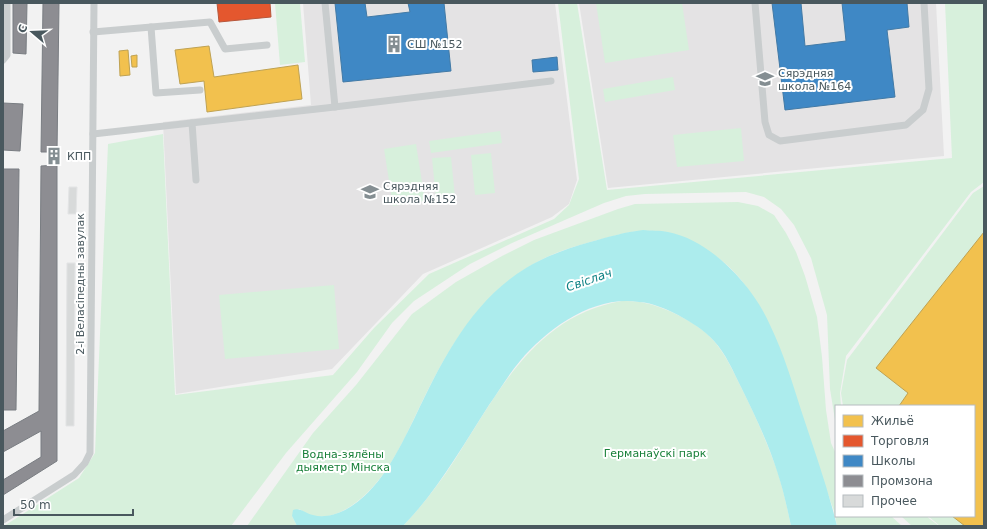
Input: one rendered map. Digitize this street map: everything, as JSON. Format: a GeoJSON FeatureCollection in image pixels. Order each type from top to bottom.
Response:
{"type":"FeatureCollection","features":[{"type":"Feature","properties":{"kind":"lane"},"geometry":{"type":"LineString","coordinates":[[3,60],[7,55],[7,3]]}},
{"type":"Feature","properties":{"kind":"lane","name":"2-і Веласіпедны завулак"},"geometry":{"type":"LineString","coordinates":[[3,520],[74,475],[85,463],[90,453],[94,3]]}},
{"type":"Feature","properties":{"kind":"lane"},"geometry":{"type":"LineString","coordinates":[[325,3],[335,107]]}},
{"type":"Feature","properties":{"kind":"lane"},"geometry":{"type":"LineString","coordinates":[[755,3],[765,122],[769,134],[780,141],[906,125],[924,110],[929,89],[924,3]]}},
{"type":"Feature","properties":{"kind":"lane"},"geometry":{"type":"LineString","coordinates":[[94,32],[210,22],[225,49],[267,45]]}},
{"type":"Feature","properties":{"kind":"lane"},"geometry":{"type":"LineString","coordinates":[[151,28],[156,93],[200,90]]}},
{"type":"Feature","properties":{"kind":"lane"},"geometry":{"type":"LineString","coordinates":[[92,134],[551,81]]}},
{"type":"Feature","properties":{"kind":"lane"},"geometry":{"type":"LineString","coordinates":[[192,123],[196,180]]}},
{"type":"Feature","properties":{"kind":"shaded area","name":"Сярэдняя школа №152"},"geometry":{"type":"Polygon","coordinates":[[[303,3],[555,3],[577,180],[569,204],[552,217],[423,274],[332,369],[176,394],[163,122],[311,105],[303,3]]]}},
{"type":"Feature","properties":{"kind":"shaded area","name":"Сярэдняя школа №164"},"geometry":{"type":"Polygon","coordinates":[[[579,3],[936,3],[944,156],[608,188],[579,3]]]}},
{"type":"Feature","properties":{"kind":"green space"},"geometry":{"type":"Polygon","coordinates":[[[275,3],[300,3],[305,62],[280,65],[275,3]]]}},
{"type":"Feature","properties":{"kind":"green space"},"geometry":{"type":"Polygon","coordinates":[[[558,3],[577,3],[607,190],[952,158],[945,3],[984,3],[984,182],[971,192],[846,356],[840,393],[841,405],[835,405],[835,420],[830,389],[827,315],[811,258],[794,225],[781,209],[764,197],[746,192],[645,194],[626,196],[604,203],[512,243],[470,264],[414,301],[392,323],[357,372],[286,453],[231,526],[4,526],[79,478],[95,453],[108,144],[163,134],[175,395],[333,375],[374,328],[429,274],[554,219],[569,205],[579,179],[558,3]]]}},
{"type":"Feature","properties":{"kind":"green space"},"geometry":{"type":"Polygon","coordinates":[[[596,3],[682,3],[689,50],[605,63],[596,3]]]}},
{"type":"Feature","properties":{"kind":"green space"},"geometry":{"type":"Polygon","coordinates":[[[673,77],[675,90],[605,102],[603,89],[673,77]]]}},
{"type":"Feature","properties":{"kind":"green space"},"geometry":{"type":"Polygon","coordinates":[[[741,128],[744,161],[677,167],[673,135],[741,128]]]}},
{"type":"Feature","properties":{"kind":"green space"},"geometry":{"type":"Polygon","coordinates":[[[500,131],[502,143],[431,153],[429,141],[500,131]]]}},
{"type":"Feature","properties":{"kind":"green space"},"geometry":{"type":"Polygon","coordinates":[[[416,144],[425,201],[393,206],[384,149],[416,144]]]}},
{"type":"Feature","properties":{"kind":"green space"},"geometry":{"type":"Polygon","coordinates":[[[491,153],[495,193],[475,195],[471,155],[491,153]]]}},
{"type":"Feature","properties":{"kind":"green space"},"geometry":{"type":"Polygon","coordinates":[[[451,157],[455,197],[436,199],[432,158],[451,157]]]}},
{"type":"Feature","properties":{"kind":"green space"},"geometry":{"type":"Polygon","coordinates":[[[984,186],[984,526],[940,526],[929,517],[975,517],[975,405],[843,405],[841,393],[847,360],[973,193],[984,186]]]}},
{"type":"Feature","properties":{"kind":"green space","name":"Водна-зялёны дыяметр Мінска"},"geometry":{"type":"Polygon","coordinates":[[[738,202],[758,206],[774,215],[786,233],[796,252],[805,276],[817,317],[826,410],[831,443],[835,452],[835,516],[762,310],[745,285],[727,265],[708,251],[693,243],[673,234],[641,231],[617,235],[548,256],[518,273],[500,288],[468,323],[455,342],[431,383],[404,439],[391,462],[376,484],[356,503],[336,514],[321,517],[308,514],[299,509],[292,516],[297,526],[247,526],[313,433],[356,385],[412,314],[456,282],[534,240],[635,204],[738,202]]]}},
{"type":"Feature","properties":{"kind":"green space"},"geometry":{"type":"Polygon","coordinates":[[[334,285],[339,349],[225,359],[219,295],[334,285]]]}},
{"type":"Feature","properties":{"kind":"green space","name":"Германаўскі парк"},"geometry":{"type":"Polygon","coordinates":[[[622,301],[640,302],[670,311],[699,328],[718,346],[736,377],[769,449],[781,484],[791,526],[403,526],[424,503],[442,478],[503,385],[522,361],[542,340],[565,322],[592,309],[622,301]]]}},
{"type":"Feature","properties":{"kind":"green space","name":"Водна-зялёны дыяметр Мінска"},"geometry":{"type":"Polygon","coordinates":[[[835,517],[892,517],[902,526],[837,526],[835,517]]]}},
{"type":"Feature","properties":{"kind":"green space"},"geometry":{"type":"Polygon","coordinates":[[[902,517],[927,517],[939,526],[912,526],[902,517]]]}},
{"type":"Feature","properties":{"kind":"water","name":"Свіслач"},"geometry":{"type":"Polygon","coordinates":[[[643,230],[668,232],[700,244],[729,267],[753,295],[770,325],[784,358],[830,498],[837,526],[791,526],[785,498],[765,439],[729,363],[714,341],[706,333],[678,315],[654,305],[622,301],[605,304],[573,316],[544,337],[531,349],[508,377],[438,483],[416,512],[403,526],[297,526],[292,516],[293,510],[298,509],[317,516],[329,516],[345,510],[357,502],[378,481],[395,456],[447,354],[474,315],[489,297],[526,268],[557,253],[582,244],[643,230]]]}},
{"type":"Feature","properties":{"kind":"building: Жильё"},"geometry":{"type":"Polygon","coordinates":[[[209,46],[214,77],[298,65],[302,99],[207,112],[204,81],[180,84],[175,50],[209,46]]]}},
{"type":"Feature","properties":{"kind":"building: Жильё"},"geometry":{"type":"Polygon","coordinates":[[[128,50],[130,75],[120,76],[119,51],[128,50]]]}},
{"type":"Feature","properties":{"kind":"building: Жильё"},"geometry":{"type":"Polygon","coordinates":[[[137,55],[137,67],[132,67],[131,56],[137,55]]]}},
{"type":"Feature","properties":{"kind":"building: Жильё"},"geometry":{"type":"Polygon","coordinates":[[[984,232],[984,526],[965,526],[953,517],[975,517],[975,405],[900,405],[908,393],[876,368],[984,232]]]}},
{"type":"Feature","properties":{"kind":"building: Торговля"},"geometry":{"type":"Polygon","coordinates":[[[217,3],[270,3],[271,17],[219,22],[217,3]]]}},
{"type":"Feature","properties":{"kind":"building: Школы","name":"СШ №152"},"geometry":{"type":"Polygon","coordinates":[[[335,3],[365,3],[367,17],[410,12],[408,3],[444,3],[451,71],[343,82],[335,3]]]}},
{"type":"Feature","properties":{"kind":"building: Школы"},"geometry":{"type":"Polygon","coordinates":[[[772,3],[801,3],[805,46],[846,41],[842,3],[907,3],[909,27],[887,30],[895,97],[785,110],[772,3]]]}},
{"type":"Feature","properties":{"kind":"building: Школы"},"geometry":{"type":"Polygon","coordinates":[[[557,57],[558,70],[533,72],[532,60],[557,57]]]}},
{"type":"Feature","properties":{"kind":"building: Промзона"},"geometry":{"type":"Polygon","coordinates":[[[13,3],[27,3],[26,54],[13,53],[13,3]]]}},
{"type":"Feature","properties":{"kind":"building: Промзона"},"geometry":{"type":"Polygon","coordinates":[[[43,3],[59,3],[57,152],[41,152],[43,3]]]}},
{"type":"Feature","properties":{"kind":"building: Промзона"},"geometry":{"type":"Polygon","coordinates":[[[3,103],[23,104],[20,151],[3,150],[3,103]]]}},
{"type":"Feature","properties":{"kind":"building: Промзона"},"geometry":{"type":"Polygon","coordinates":[[[57,165],[57,461],[3,495],[3,480],[41,457],[41,431],[3,452],[3,431],[39,411],[41,166],[57,165]]]}},
{"type":"Feature","properties":{"kind":"building: Промзона"},"geometry":{"type":"Polygon","coordinates":[[[3,169],[19,169],[16,410],[3,410],[3,169]]]}},
{"type":"Feature","properties":{"kind":"building: Прочее"},"geometry":{"type":"Polygon","coordinates":[[[69,187],[77,187],[76,214],[68,214],[69,187]]]}},
{"type":"Feature","properties":{"kind":"building: Прочее"},"geometry":{"type":"Polygon","coordinates":[[[67,263],[75,263],[74,426],[66,426],[67,263]]]}},
{"type":"Feature","properties":{"kind":"place","name":"СШ №152"},"geometry":{"type":"Point","coordinates":[394,44]}},
{"type":"Feature","properties":{"kind":"place","name":"Сярэдняя школа №164"},"geometry":{"type":"Point","coordinates":[765,79]}},
{"type":"Feature","properties":{"kind":"place","name":"КПП"},"geometry":{"type":"Point","coordinates":[54,156]}},
{"type":"Feature","properties":{"kind":"place","name":"Сярэдняя школа №152"},"geometry":{"type":"Point","coordinates":[370,192]}}]}
